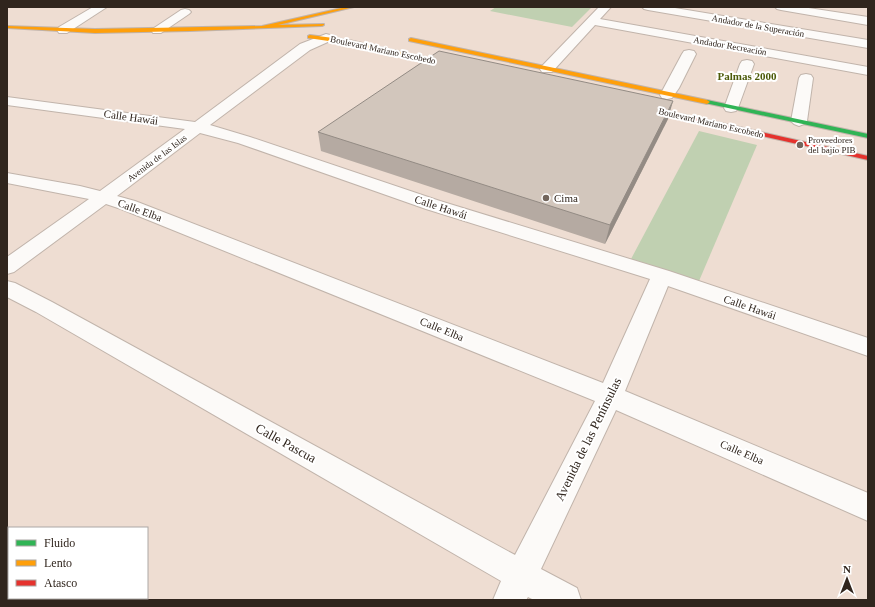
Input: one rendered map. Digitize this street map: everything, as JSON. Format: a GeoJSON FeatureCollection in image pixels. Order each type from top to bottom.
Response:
{"type":"FeatureCollection","features":[{"type":"Feature","properties":{"kind":"main road"},"geometry":{"type":"LineString","coordinates":[[263,27],[352,7]]}},
{"type":"Feature","properties":{"kind":"main road"},"geometry":{"type":"LineString","coordinates":[[328,30],[352,7]]}},
{"type":"Feature","properties":{"kind":"main road","name":"Boulevard Mariano Escobedo"},"geometry":{"type":"LineString","coordinates":[[7,27],[63,30],[157,30],[263,27],[328,30],[371,46],[462,67]]}},
{"type":"Feature","properties":{"kind":"main road","name":"Boulevard Mariano Escobedo"},"geometry":{"type":"LineString","coordinates":[[404,38],[731,108],[868,134]]}},
{"type":"Feature","properties":{"kind":"main road","name":"Boulevard Mariano Escobedo"},"geometry":{"type":"LineString","coordinates":[[634,105],[868,158]]}},
{"type":"Feature","properties":{"kind":"street"},"geometry":{"type":"LineString","coordinates":[[63,30],[101,7]]}},
{"type":"Feature","properties":{"kind":"street"},"geometry":{"type":"LineString","coordinates":[[548,69],[605,7]]}},
{"type":"Feature","properties":{"kind":"street","name":"Andador de la Superación"},"geometry":{"type":"LineString","coordinates":[[648,7],[868,44]]}},
{"type":"Feature","properties":{"kind":"street"},"geometry":{"type":"LineString","coordinates":[[781,7],[861,15],[840,66]]}},
{"type":"Feature","properties":{"kind":"street"},"geometry":{"type":"LineString","coordinates":[[157,30],[185,12]]}},
{"type":"Feature","properties":{"kind":"street"},"geometry":{"type":"LineString","coordinates":[[748,24],[755,13]]}},
{"type":"Feature","properties":{"kind":"street"},"geometry":{"type":"LineString","coordinates":[[692,39],[708,17]]}},
{"type":"Feature","properties":{"kind":"street","name":"Andador Recreación"},"geometry":{"type":"LineString","coordinates":[[591,21],[868,71]]}},
{"type":"Feature","properties":{"kind":"street","name":"Avenida de las Islas"},"geometry":{"type":"LineString","coordinates":[[7,267],[198,127],[304,40],[328,30]]}},
{"type":"Feature","properties":{"kind":"street"},"geometry":{"type":"LineString","coordinates":[[666,94],[672,88],[689,54]]}},
{"type":"Feature","properties":{"kind":"street"},"geometry":{"type":"LineString","coordinates":[[731,108],[748,64]]}},
{"type":"Feature","properties":{"kind":"street"},"geometry":{"type":"LineString","coordinates":[[799,121],[806,78]]}},
{"type":"Feature","properties":{"kind":"street","name":"Calle Hawái"},"geometry":{"type":"LineString","coordinates":[[7,101],[198,127],[244,140],[433,205],[662,276],[868,347]]}},
{"type":"Feature","properties":{"kind":"street","name":"Calle Elba"},"geometry":{"type":"LineString","coordinates":[[7,178],[104,197],[161,218],[610,396],[868,507]]}},
{"type":"Feature","properties":{"kind":"street","name":"Avenida de las Penínsulas"},"geometry":{"type":"LineString","coordinates":[[509,600],[610,396],[662,276]]}},
{"type":"Feature","properties":{"kind":"street","name":"Calle Pascua"},"geometry":{"type":"LineString","coordinates":[[7,288],[44,307],[565,600]]}},
{"type":"Feature","properties":{"kind":"green space"},"geometry":{"type":"Polygon","coordinates":[[[496,7],[592,7],[572,27],[490,11],[496,7]]]}},
{"type":"Feature","properties":{"kind":"green space"},"geometry":{"type":"Polygon","coordinates":[[[699,131],[757,145],[699,281],[631,259],[699,131]]]}},
{"type":"Feature","properties":{"kind":"building","name":"Cima"},"geometry":{"type":"Polygon","coordinates":[[[439,51],[673,101],[610,225],[318,132],[439,51]]]}},
{"type":"Feature","properties":{"kind":"traffic: fast"},"geometry":{"type":"LineString","coordinates":[[707,102],[868,136]]}},
{"type":"Feature","properties":{"kind":"traffic: slow"},"geometry":{"type":"LineString","coordinates":[[263,27],[352,7]]}},
{"type":"Feature","properties":{"kind":"traffic: slow"},"geometry":{"type":"LineString","coordinates":[[7,27],[95,31],[190,30],[322,25]]}},
{"type":"Feature","properties":{"kind":"traffic: slow"},"geometry":{"type":"LineString","coordinates":[[310,37],[349,42],[455,65]]}},
{"type":"Feature","properties":{"kind":"traffic: slow"},"geometry":{"type":"LineString","coordinates":[[411,40],[707,102]]}},
{"type":"Feature","properties":{"kind":"traffic: jam"},"geometry":{"type":"LineString","coordinates":[[641,107],[868,158]]}},
{"type":"Feature","properties":{"kind":"place","name":"Proveedores del bajío PIB"},"geometry":{"type":"Point","coordinates":[800,145]}},
{"type":"Feature","properties":{"kind":"place","name":"Cima"},"geometry":{"type":"Point","coordinates":[546,198]}},
{"type":"Feature","properties":{"kind":"district","name":"Palmas 2000"},"geometry":{"type":"Point","coordinates":[747,76]}}]}
